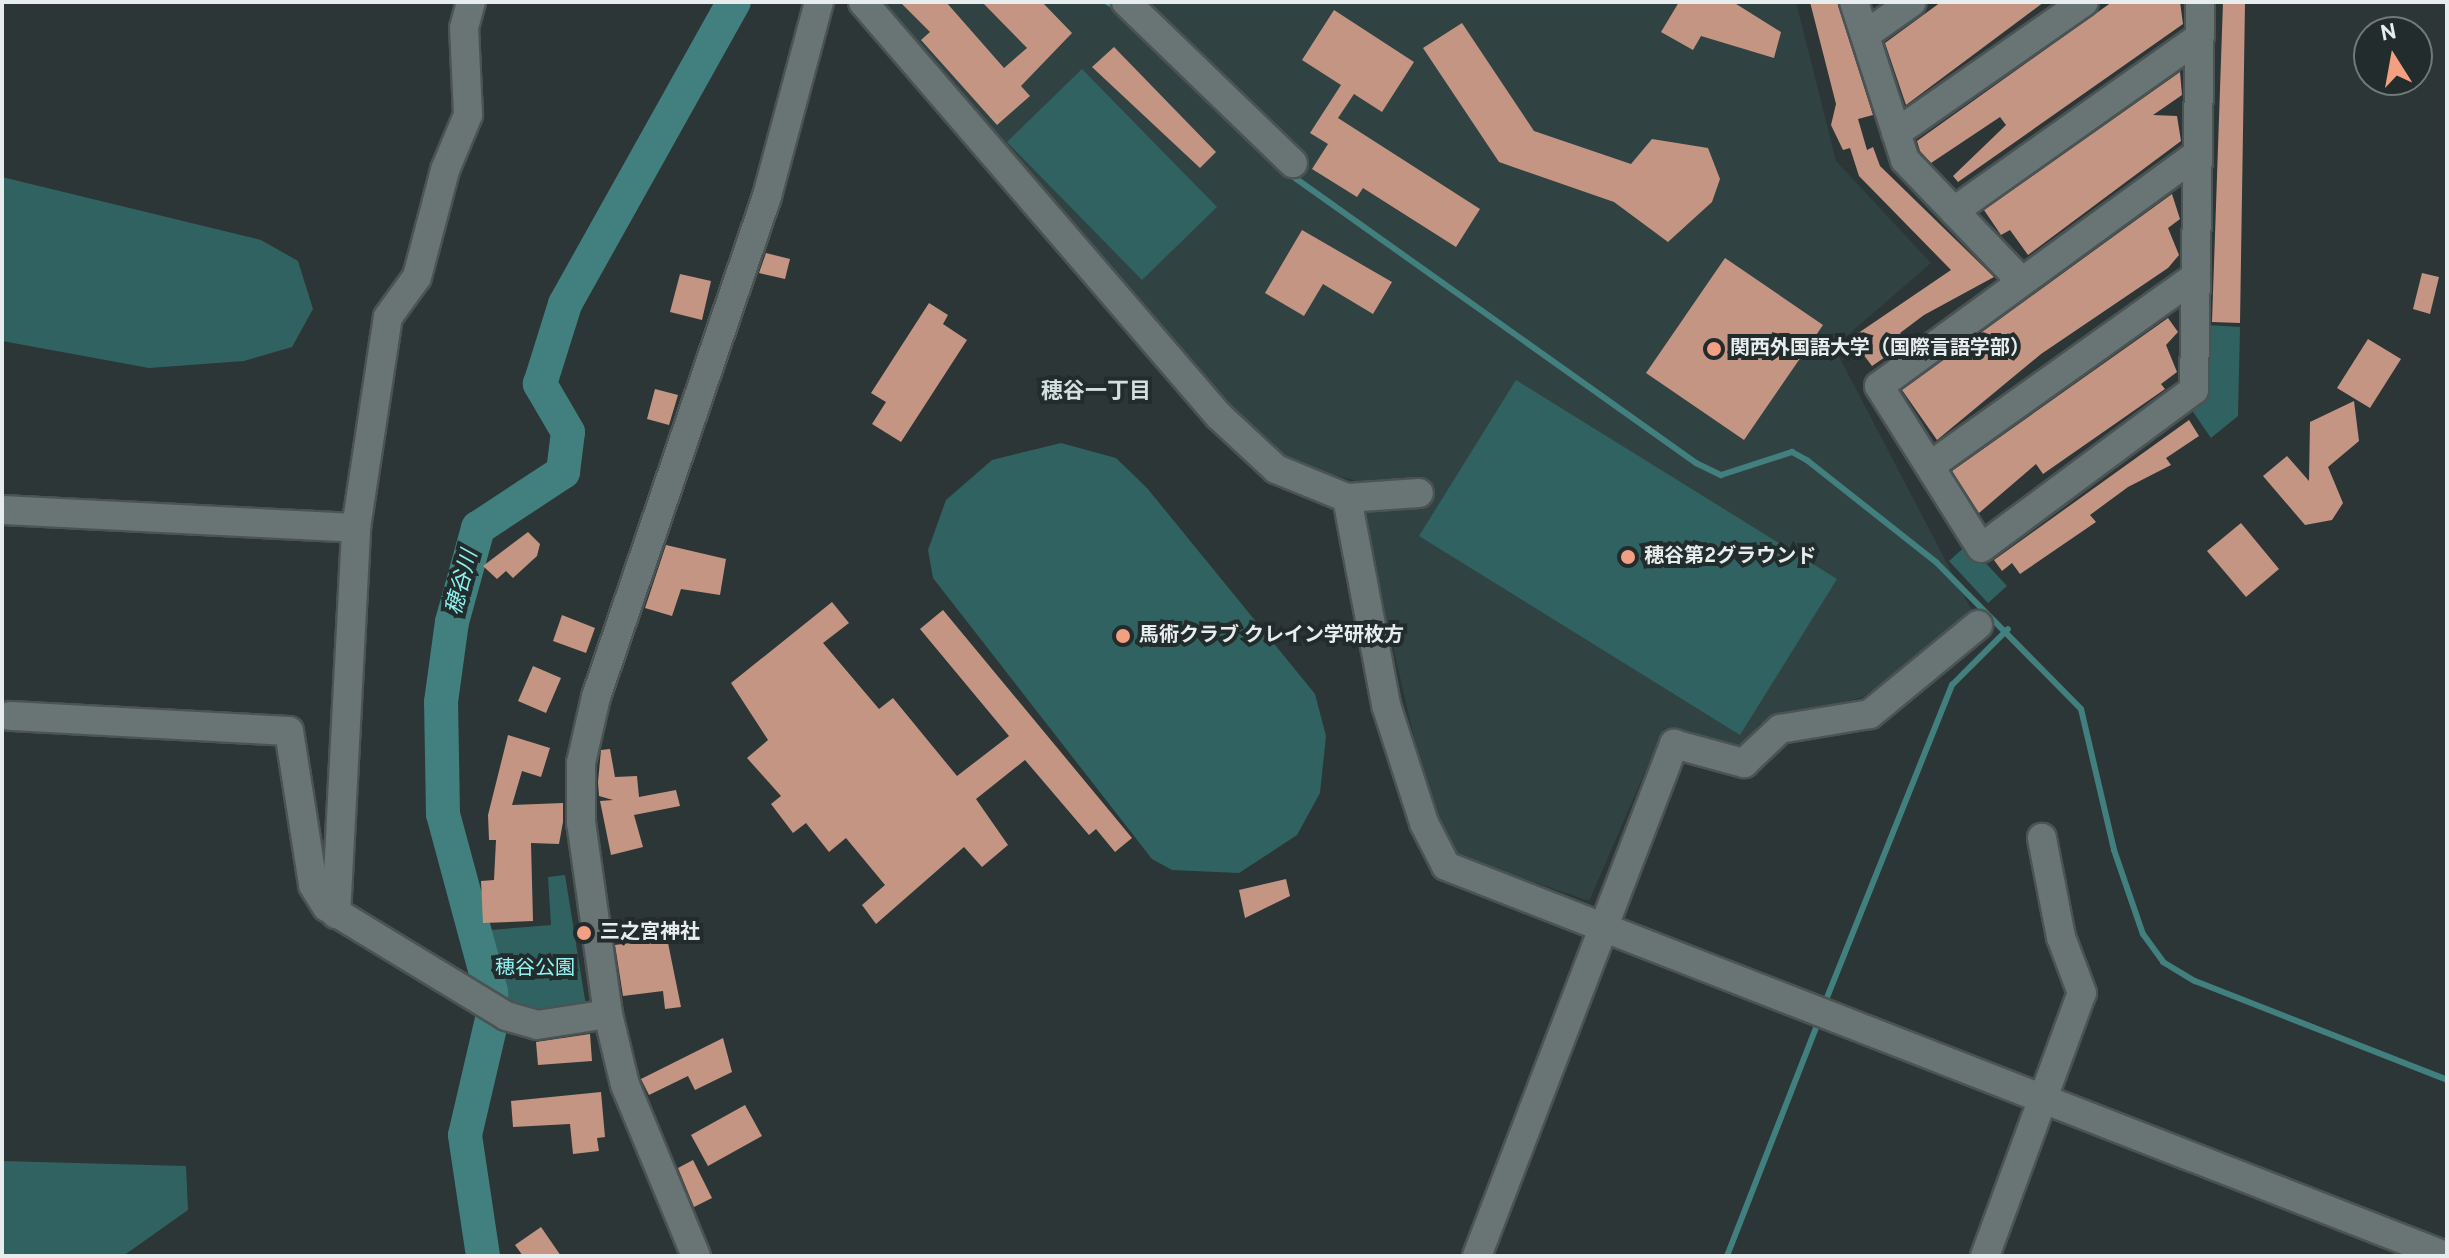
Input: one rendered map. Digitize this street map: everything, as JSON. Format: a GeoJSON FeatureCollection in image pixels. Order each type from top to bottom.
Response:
{"type":"FeatureCollection","features":[{"type":"Feature","properties":{"kind":"street"},"geometry":{"type":"LineString","coordinates":[[336,914],[356,528],[388,317],[417,277],[468,115],[464,28],[471,2]]}},
{"type":"Feature","properties":{"kind":"street"},"geometry":{"type":"LineString","coordinates":[[696,1256],[625,1085],[608,1014],[581,823],[585,734],[767,196],[819,2]]}},
{"type":"Feature","properties":{"kind":"street"},"geometry":{"type":"LineString","coordinates":[[863,2],[1219,416],[1276,469],[1347,498],[1419,493]]}},
{"type":"Feature","properties":{"kind":"street"},"geometry":{"type":"LineString","coordinates":[[1126,2],[1293,163]]}},
{"type":"Feature","properties":{"kind":"street"},"geometry":{"type":"LineString","coordinates":[[1854,2],[1905,160],[2020,280]]}},
{"type":"Feature","properties":{"kind":"street"},"geometry":{"type":"LineString","coordinates":[[1865,35],[1912,2]]}},
{"type":"Feature","properties":{"kind":"street"},"geometry":{"type":"LineString","coordinates":[[1896,133],[2084,2]]}},
{"type":"Feature","properties":{"kind":"street"},"geometry":{"type":"LineString","coordinates":[[2196,155],[2020,280],[1879,386],[1981,548],[2194,390],[2200,2]]}},
{"type":"Feature","properties":{"kind":"street"},"geometry":{"type":"LineString","coordinates":[[1954,211],[2200,37]]}},
{"type":"Feature","properties":{"kind":"street"},"geometry":{"type":"LineString","coordinates":[[1930,466],[2194,278]]}},
{"type":"Feature","properties":{"kind":"street"},"geometry":{"type":"LineString","coordinates":[[1347,498],[1386,705],[1424,823],[1446,866],[2446,1256]]}},
{"type":"Feature","properties":{"kind":"street"},"geometry":{"type":"LineString","coordinates":[[2,510],[356,528]]}},
{"type":"Feature","properties":{"kind":"street"},"geometry":{"type":"LineString","coordinates":[[1477,1256],[1674,744],[1744,763],[1780,729],[1870,714],[1978,625]]}},
{"type":"Feature","properties":{"kind":"street"},"geometry":{"type":"LineString","coordinates":[[10,716],[289,731],[313,885],[336,914],[506,1016],[537,1025],[608,1014]]}},
{"type":"Feature","properties":{"kind":"street"},"geometry":{"type":"LineString","coordinates":[[1985,1256],[2082,993],[2061,937],[2042,838]]}},
{"type":"Feature","properties":{"kind":"shaded area"},"geometry":{"type":"Polygon","coordinates":[[[881,2],[1796,2],[1836,161],[1931,263],[1834,347],[1974,615],[1863,697],[1760,723],[1738,751],[1664,728],[1589,901],[1452,854],[1431,810],[1354,480],[1287,464],[1130,296],[881,2]]]}},
{"type":"Feature","properties":{"kind":"green space"},"geometry":{"type":"Polygon","coordinates":[[[1082,69],[1217,207],[1142,280],[1007,142],[1082,69]]]}},
{"type":"Feature","properties":{"kind":"green space"},"geometry":{"type":"Polygon","coordinates":[[[2,177],[261,240],[298,261],[313,309],[292,347],[244,361],[149,368],[2,341],[2,177]]]}},
{"type":"Feature","properties":{"kind":"green space"},"geometry":{"type":"Polygon","coordinates":[[[2207,325],[2240,327],[2238,416],[2211,438],[2191,409],[2206,401],[2207,325]]]}},
{"type":"Feature","properties":{"kind":"green space","name":"穂谷第2グラウンド"},"geometry":{"type":"Polygon","coordinates":[[[1516,380],[1837,579],[1740,735],[1419,536],[1516,380]]]}},
{"type":"Feature","properties":{"kind":"green space","name":"馬術クラブ クレイン学研枚方"},"geometry":{"type":"Polygon","coordinates":[[[1061,443],[1116,458],[1147,488],[1315,694],[1326,736],[1320,793],[1297,835],[1239,873],[1172,870],[1152,859],[933,578],[928,550],[946,500],[992,460],[1061,443]]]}},
{"type":"Feature","properties":{"kind":"green space"},"geometry":{"type":"Polygon","coordinates":[[[1968,544],[2007,586],[1988,603],[1949,561],[1968,544]]]}},
{"type":"Feature","properties":{"kind":"green space","name":"穂谷公園"},"geometry":{"type":"Polygon","coordinates":[[[565,875],[586,1006],[527,1013],[481,984],[479,931],[551,925],[548,877],[565,875]]]}},
{"type":"Feature","properties":{"kind":"green space"},"geometry":{"type":"Polygon","coordinates":[[[2,1161],[186,1166],[188,1210],[123,1256],[2,1256],[2,1161]]]}},
{"type":"Feature","properties":{"kind":"building"},"geometry":{"type":"Polygon","coordinates":[[[900,2],[946,2],[1004,68],[1027,48],[982,2],[1042,2],[1072,33],[1021,86],[1030,96],[997,125],[921,40],[930,32],[900,2]]]}},
{"type":"Feature","properties":{"kind":"building"},"geometry":{"type":"Polygon","coordinates":[[[1679,2],[1733,2],[1781,32],[1774,58],[1701,36],[1693,50],[1661,32],[1679,2]]]}},
{"type":"Feature","properties":{"kind":"building"},"geometry":{"type":"Polygon","coordinates":[[[1810,2],[1837,2],[1873,115],[1858,119],[1867,150],[1873,147],[1880,166],[1994,277],[1924,315],[1900,333],[1907,342],[1872,366],[1851,338],[1951,270],[1859,176],[1850,148],[1843,150],[1831,125],[1836,104],[1810,2]]]}},
{"type":"Feature","properties":{"kind":"building"},"geometry":{"type":"Polygon","coordinates":[[[1941,2],[2044,2],[1906,105],[1885,43],[1941,2]]]}},
{"type":"Feature","properties":{"kind":"building"},"geometry":{"type":"Polygon","coordinates":[[[2112,2],[2180,2],[2183,24],[1958,182],[1953,176],[2006,125],[2000,117],[1931,163],[1920,151],[1917,141],[2112,2]]]}},
{"type":"Feature","properties":{"kind":"building"},"geometry":{"type":"Polygon","coordinates":[[[2223,2],[2245,2],[2240,323],[2212,322],[2223,2]]]}},
{"type":"Feature","properties":{"kind":"building"},"geometry":{"type":"Polygon","coordinates":[[[1334,10],[1414,62],[1382,112],[1354,94],[1338,118],[1480,209],[1456,247],[1363,188],[1357,197],[1312,169],[1328,144],[1310,133],[1341,85],[1302,60],[1334,10]]]}},
{"type":"Feature","properties":{"kind":"building"},"geometry":{"type":"Polygon","coordinates":[[[1462,23],[1534,131],[1631,164],[1652,139],[1708,148],[1720,179],[1712,202],[1668,242],[1614,202],[1499,162],[1423,48],[1462,23]]]}},
{"type":"Feature","properties":{"kind":"building"},"geometry":{"type":"Polygon","coordinates":[[[1114,47],[1216,152],[1200,168],[1092,67],[1114,47]]]}},
{"type":"Feature","properties":{"kind":"building"},"geometry":{"type":"Polygon","coordinates":[[[2180,72],[2182,95],[2153,115],[2177,116],[2181,141],[2028,255],[2010,230],[2001,235],[1984,210],[2180,72]]]}},
{"type":"Feature","properties":{"kind":"building"},"geometry":{"type":"Polygon","coordinates":[[[2172,194],[2180,219],[2168,228],[2179,255],[2168,268],[2041,354],[1937,440],[1902,390],[2172,194]]]}},
{"type":"Feature","properties":{"kind":"building"},"geometry":{"type":"Polygon","coordinates":[[[1302,230],[1392,282],[1373,314],[1323,284],[1304,316],[1265,293],[1302,230]]]}},
{"type":"Feature","properties":{"kind":"building"},"geometry":{"type":"Polygon","coordinates":[[[766,253],[790,259],[785,279],[759,273],[766,253]]]}},
{"type":"Feature","properties":{"kind":"building"},"geometry":{"type":"Polygon","coordinates":[[[1725,258],[1823,325],[1744,440],[1646,373],[1725,258]]]}},
{"type":"Feature","properties":{"kind":"building"},"geometry":{"type":"Polygon","coordinates":[[[2422,273],[2439,277],[2430,314],[2413,309],[2422,273]]]}},
{"type":"Feature","properties":{"kind":"building"},"geometry":{"type":"Polygon","coordinates":[[[680,274],[711,281],[702,320],[670,312],[680,274]]]}},
{"type":"Feature","properties":{"kind":"building"},"geometry":{"type":"Polygon","coordinates":[[[929,303],[948,315],[943,324],[967,340],[901,442],[872,424],[886,402],[871,393],[929,303]]]}},
{"type":"Feature","properties":{"kind":"building"},"geometry":{"type":"Polygon","coordinates":[[[2168,318],[2178,332],[2166,345],[2177,372],[2161,384],[2165,389],[2043,474],[2036,464],[1979,513],[1952,471],[2168,318]]]}},
{"type":"Feature","properties":{"kind":"building"},"geometry":{"type":"Polygon","coordinates":[[[2368,339],[2401,359],[2370,408],[2337,388],[2368,339]]]}},
{"type":"Feature","properties":{"kind":"building"},"geometry":{"type":"Polygon","coordinates":[[[655,389],[678,395],[669,425],[647,419],[655,389]]]}},
{"type":"Feature","properties":{"kind":"building"},"geometry":{"type":"Polygon","coordinates":[[[2354,401],[2359,441],[2328,467],[2343,503],[2332,520],[2305,525],[2263,476],[2287,456],[2309,481],[2310,422],[2354,401]]]}},
{"type":"Feature","properties":{"kind":"building"},"geometry":{"type":"Polygon","coordinates":[[[2189,420],[2199,436],[2166,458],[2171,465],[2128,487],[2090,515],[2096,522],[2020,574],[2012,563],[2002,571],[1994,560],[2189,420]]]}},
{"type":"Feature","properties":{"kind":"building"},"geometry":{"type":"Polygon","coordinates":[[[2241,523],[2279,569],[2246,597],[2207,551],[2241,523]]]}},
{"type":"Feature","properties":{"kind":"building"},"geometry":{"type":"Polygon","coordinates":[[[528,532],[540,544],[537,556],[513,578],[506,571],[497,579],[483,566],[528,532]]]}},
{"type":"Feature","properties":{"kind":"building"},"geometry":{"type":"Polygon","coordinates":[[[666,545],[726,559],[720,595],[681,589],[672,616],[645,608],[666,545]]]}},
{"type":"Feature","properties":{"kind":"building"},"geometry":{"type":"Polygon","coordinates":[[[832,602],[849,623],[823,643],[879,709],[893,698],[957,776],[1009,736],[920,629],[943,610],[1132,838],[1115,852],[1096,829],[1089,835],[1025,760],[976,799],[1008,845],[982,867],[964,847],[876,924],[862,905],[885,885],[846,838],[829,852],[806,823],[793,833],[771,804],[781,796],[747,758],[768,740],[731,683],[832,602]]]}},
{"type":"Feature","properties":{"kind":"building"},"geometry":{"type":"Polygon","coordinates":[[[562,615],[595,628],[586,653],[553,641],[562,615]]]}},
{"type":"Feature","properties":{"kind":"building"},"geometry":{"type":"Polygon","coordinates":[[[533,666],[561,678],[546,713],[518,701],[533,666]]]}},
{"type":"Feature","properties":{"kind":"building"},"geometry":{"type":"Polygon","coordinates":[[[508,735],[550,748],[541,777],[522,771],[512,805],[563,803],[563,822],[559,844],[531,843],[533,921],[483,923],[481,881],[494,880],[496,840],[489,840],[488,815],[508,735]]]}},
{"type":"Feature","properties":{"kind":"building"},"geometry":{"type":"Polygon","coordinates":[[[610,749],[615,777],[637,776],[639,797],[676,790],[680,806],[634,815],[643,847],[611,855],[600,801],[613,800],[599,796],[598,782],[601,750],[610,749]]]}},
{"type":"Feature","properties":{"kind":"building"},"geometry":{"type":"Polygon","coordinates":[[[1286,879],[1290,896],[1245,918],[1239,890],[1286,879]]]}},
{"type":"Feature","properties":{"kind":"building"},"geometry":{"type":"Polygon","coordinates":[[[667,938],[681,1007],[665,1009],[663,991],[623,996],[615,945],[667,938]]]}},
{"type":"Feature","properties":{"kind":"building"},"geometry":{"type":"Polygon","coordinates":[[[590,1034],[592,1061],[538,1065],[536,1042],[590,1034]]]}},
{"type":"Feature","properties":{"kind":"building"},"geometry":{"type":"Polygon","coordinates":[[[723,1038],[732,1072],[695,1090],[688,1076],[649,1095],[641,1079],[723,1038]]]}},
{"type":"Feature","properties":{"kind":"building"},"geometry":{"type":"Polygon","coordinates":[[[601,1092],[605,1137],[597,1138],[599,1151],[573,1154],[570,1124],[513,1127],[511,1101],[601,1092]]]}},
{"type":"Feature","properties":{"kind":"building"},"geometry":{"type":"Polygon","coordinates":[[[745,1105],[762,1136],[708,1166],[691,1135],[745,1105]]]}},
{"type":"Feature","properties":{"kind":"building"},"geometry":{"type":"Polygon","coordinates":[[[693,1160],[712,1198],[694,1207],[678,1168],[693,1160]]]}},
{"type":"Feature","properties":{"kind":"building"},"geometry":{"type":"Polygon","coordinates":[[[541,1227],[561,1256],[523,1256],[515,1245],[541,1227]]]}},
{"type":"Feature","properties":{"kind":"waterway","name":"穂谷川"},"geometry":{"type":"LineString","coordinates":[[483,1256],[465,1135],[492,1019],[491,992],[443,814],[441,702],[452,622],[478,528],[563,472],[568,432],[540,384],[565,304],[734,2]]}},
{"type":"Feature","properties":{"kind":"waterway"},"geometry":{"type":"LineString","coordinates":[[1107,2],[1119,8]]}},
{"type":"Feature","properties":{"kind":"waterway"},"geometry":{"type":"LineString","coordinates":[[1180,72],[1267,156]]}},
{"type":"Feature","properties":{"kind":"waterway"},"geometry":{"type":"LineString","coordinates":[[1288,173],[1696,463],[1721,475],[1792,452],[1808,461],[1937,563],[2081,709],[2114,850],[2143,934],[2163,962],[2195,981],[2447,1080]]}},
{"type":"Feature","properties":{"kind":"waterway"},"geometry":{"type":"LineString","coordinates":[[1824,1005],[1952,685],[2008,629]]}},
{"type":"Feature","properties":{"kind":"waterway"},"geometry":{"type":"LineString","coordinates":[[1727,1256],[1819,1020]]}},
{"type":"Feature","properties":{"kind":"place","name":"関西外国語大学（国際言語学部）"},"geometry":{"type":"Point","coordinates":[1714,349]}},
{"type":"Feature","properties":{"kind":"place","name":"穂谷第2グラウンド"},"geometry":{"type":"Point","coordinates":[1628,557]}},
{"type":"Feature","properties":{"kind":"place","name":"馬術クラブ クレイン学研枚方"},"geometry":{"type":"Point","coordinates":[1123,636]}},
{"type":"Feature","properties":{"kind":"place","name":"三之宮神社"},"geometry":{"type":"Point","coordinates":[584,933]}},
{"type":"Feature","properties":{"kind":"district","name":"穂谷一丁目"},"geometry":{"type":"Point","coordinates":[1096,393]}}]}
